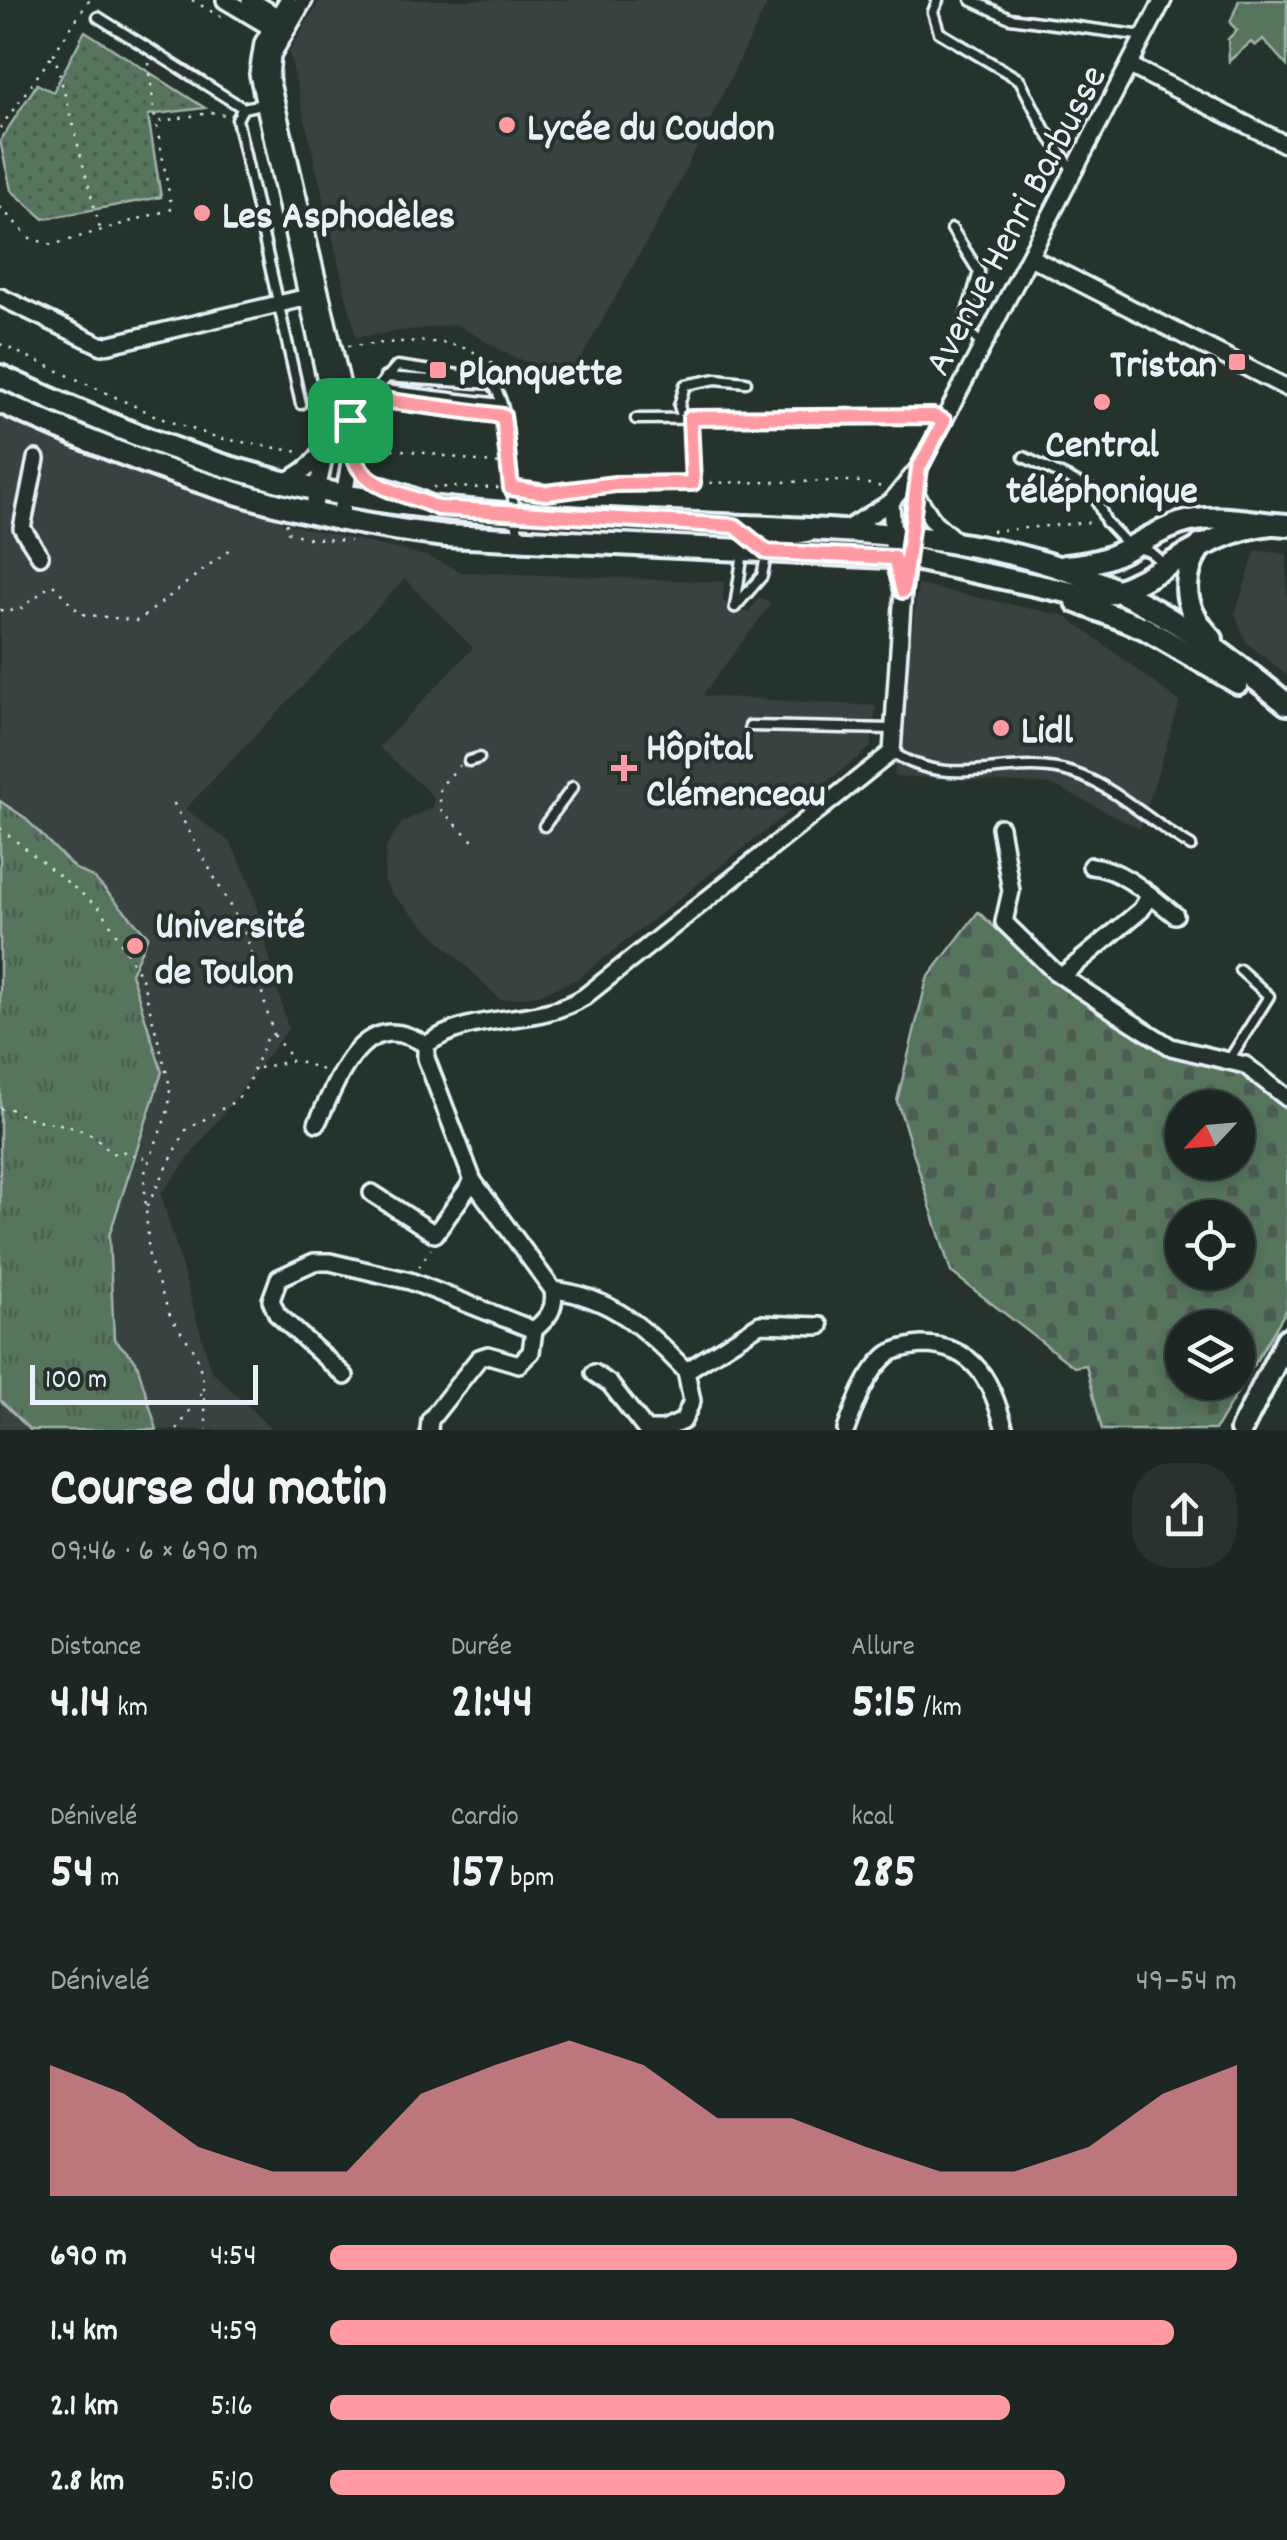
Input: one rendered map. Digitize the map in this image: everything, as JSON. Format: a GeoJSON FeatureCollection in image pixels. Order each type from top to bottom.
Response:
{"type":"FeatureCollection","features":[{"type":"Feature","properties":{"kind":"main road"},"geometry":{"type":"LineString","coordinates":[[0,376],[166,449],[279,484],[438,508],[511,514],[902,535],[1053,567],[1117,590],[1179,624],[1287,704]]}},
{"type":"Feature","properties":{"kind":"main road"},"geometry":{"type":"LineString","coordinates":[[0,402],[95,446],[244,499],[339,522],[446,536],[902,558],[1090,597],[1117,590],[1202,544],[1248,526],[1279,525]]}},
{"type":"Feature","properties":{"kind":"main road"},"geometry":{"type":"LineString","coordinates":[[1053,567],[1103,563],[1181,523],[1210,518],[1279,525]]}},
{"type":"Feature","properties":{"kind":"main road"},"geometry":{"type":"LineString","coordinates":[[1202,544],[1185,584],[1188,606],[1205,631],[1249,675]]}},
{"type":"Feature","properties":{"kind":"main road"},"geometry":{"type":"LineString","coordinates":[[1016,580],[1170,641],[1246,688],[1287,720]]}},
{"type":"Feature","properties":{"kind":"main road"},"geometry":{"type":"LineString","coordinates":[[1241,1430],[1287,1339]]}},
{"type":"Feature","properties":{"kind":"main road"},"geometry":{"type":"LineString","coordinates":[[1254,1430],[1287,1360]]}},
{"type":"Feature","properties":{"kind":"street"},"geometry":{"type":"LineString","coordinates":[[225,0],[280,26]]}},
{"type":"Feature","properties":{"kind":"street"},"geometry":{"type":"LineString","coordinates":[[250,0],[280,26]]}},
{"type":"Feature","properties":{"kind":"street"},"geometry":{"type":"LineString","coordinates":[[288,0],[272,55],[270,78],[358,454],[370,483],[438,508]]}},
{"type":"Feature","properties":{"kind":"street"},"geometry":{"type":"LineString","coordinates":[[304,0],[258,58],[262,104],[333,400],[334,418],[312,515]]}},
{"type":"Feature","properties":{"kind":"street","name":"Avenue Henri Barbusse"},"geometry":{"type":"LineString","coordinates":[[835,531],[892,497],[919,468],[1163,0]]}},
{"type":"Feature","properties":{"kind":"street"},"geometry":{"type":"LineString","coordinates":[[1130,66],[1287,145]]}},
{"type":"Feature","properties":{"kind":"street"},"geometry":{"type":"LineString","coordinates":[[1030,256],[1286,384]]}},
{"type":"Feature","properties":{"kind":"street"},"geometry":{"type":"LineString","coordinates":[[0,297],[102,346],[308,297]]}},
{"type":"Feature","properties":{"kind":"street"},"geometry":{"type":"LineString","coordinates":[[279,484],[308,470],[326,449]]}},
{"type":"Feature","properties":{"kind":"street"},"geometry":{"type":"LineString","coordinates":[[339,522],[358,454]]}},
{"type":"Feature","properties":{"kind":"street"},"geometry":{"type":"LineString","coordinates":[[36,459],[22,528],[40,556]]}},
{"type":"Feature","properties":{"kind":"street","name":"Avenue Henri Barbusse"},"geometry":{"type":"LineString","coordinates":[[902,558],[902,535],[916,493],[919,468]]}},
{"type":"Feature","properties":{"kind":"street"},"geometry":{"type":"LineString","coordinates":[[916,493],[934,522],[958,544]]}},
{"type":"Feature","properties":{"kind":"street"},"geometry":{"type":"LineString","coordinates":[[892,497],[902,535]]}},
{"type":"Feature","properties":{"kind":"street"},"geometry":{"type":"LineString","coordinates":[[426,1046],[444,1032],[474,1023],[570,1006],[892,752],[902,558]]}},
{"type":"Feature","properties":{"kind":"street"},"geometry":{"type":"LineString","coordinates":[[1000,827],[1010,891],[1004,922],[1063,975],[1171,1047],[1245,1064],[1287,1098]]}},
{"type":"Feature","properties":{"kind":"street"},"geometry":{"type":"LineString","coordinates":[[1091,866],[1102,866],[1150,895],[1175,916]]}},
{"type":"Feature","properties":{"kind":"street"},"geometry":{"type":"LineString","coordinates":[[1063,975],[1141,910],[1150,895]]}},
{"type":"Feature","properties":{"kind":"street"},"geometry":{"type":"LineString","coordinates":[[316,1123],[354,1050],[380,1036],[399,1033],[426,1046]]}},
{"type":"Feature","properties":{"kind":"street"},"geometry":{"type":"LineString","coordinates":[[426,1046],[426,1058],[473,1181],[553,1290],[555,1303],[548,1318],[534,1330],[531,1352],[519,1364],[488,1355],[478,1358],[430,1420],[429,1430]]}},
{"type":"Feature","properties":{"kind":"street"},"geometry":{"type":"LineString","coordinates":[[372,1193],[435,1234],[473,1181]]}},
{"type":"Feature","properties":{"kind":"street"},"geometry":{"type":"LineString","coordinates":[[345,1376],[278,1314],[271,1300],[272,1288],[279,1278],[314,1262],[330,1262],[410,1281],[534,1330]]}},
{"type":"Feature","properties":{"kind":"street"},"geometry":{"type":"LineString","coordinates":[[553,1290],[596,1299],[633,1319],[686,1372],[692,1400],[683,1420],[663,1430],[646,1430],[610,1384],[594,1373]]}},
{"type":"Feature","properties":{"kind":"street"},"geometry":{"type":"LineString","coordinates":[[686,1372],[760,1324],[820,1326]]}},
{"type":"Feature","properties":{"kind":"street"},"geometry":{"type":"LineString","coordinates":[[846,1430],[860,1392],[888,1354],[916,1346],[946,1346],[969,1360],[996,1396],[1005,1430]]}},
{"type":"Feature","properties":{"kind":"lane"},"geometry":{"type":"LineString","coordinates":[[938,0],[933,12],[940,32],[1020,80],[1045,130],[1074,172]]}},
{"type":"Feature","properties":{"kind":"lane"},"geometry":{"type":"LineString","coordinates":[[971,0],[1026,22],[1144,36]]}},
{"type":"Feature","properties":{"kind":"lane"},"geometry":{"type":"LineString","coordinates":[[98,17],[244,108],[262,104]]}},
{"type":"Feature","properties":{"kind":"lane"},"geometry":{"type":"LineString","coordinates":[[244,108],[237,119],[301,404]]}},
{"type":"Feature","properties":{"kind":"lane"},"geometry":{"type":"LineString","coordinates":[[952,230],[979,272],[963,326],[983,346]]}},
{"type":"Feature","properties":{"kind":"lane"},"geometry":{"type":"LineString","coordinates":[[350,420],[397,366],[474,374],[494,384],[510,465],[511,514],[522,541]]}},
{"type":"Feature","properties":{"kind":"lane"},"geometry":{"type":"LineString","coordinates":[[686,418],[679,406],[685,385],[716,379],[746,382]]}},
{"type":"Feature","properties":{"kind":"lane"},"geometry":{"type":"LineString","coordinates":[[376,389],[501,404]]}},
{"type":"Feature","properties":{"kind":"lane"},"geometry":{"type":"LineString","coordinates":[[367,398],[503,416]]}},
{"type":"Feature","properties":{"kind":"lane"},"geometry":{"type":"LineString","coordinates":[[636,419],[933,416],[944,421]]}},
{"type":"Feature","properties":{"kind":"lane"},"geometry":{"type":"LineString","coordinates":[[1024,457],[1097,494],[1109,524],[1135,547],[1150,552],[1164,564]]}},
{"type":"Feature","properties":{"kind":"lane"},"geometry":{"type":"LineString","coordinates":[[735,526],[755,548],[762,576],[735,606],[755,548]]}},
{"type":"Feature","properties":{"kind":"lane"},"geometry":{"type":"LineString","coordinates":[[755,548],[835,531]]}},
{"type":"Feature","properties":{"kind":"lane"},"geometry":{"type":"LineString","coordinates":[[750,726],[894,729]]}},
{"type":"Feature","properties":{"kind":"lane"},"geometry":{"type":"LineString","coordinates":[[892,752],[910,765],[946,773],[1073,773],[1135,804],[1190,846]]}},
{"type":"Feature","properties":{"kind":"lane"},"geometry":{"type":"LineString","coordinates":[[469,761],[479,758]]}},
{"type":"Feature","properties":{"kind":"lane"},"geometry":{"type":"LineString","coordinates":[[544,826],[573,787]]}},
{"type":"Feature","properties":{"kind":"lane"},"geometry":{"type":"LineString","coordinates":[[1228,1062],[1269,996],[1240,970]]}},
{"type":"Feature","properties":{"kind":"path"},"geometry":{"type":"LineString","coordinates":[[0,128],[89,0]]}},
{"type":"Feature","properties":{"kind":"path"},"geometry":{"type":"LineString","coordinates":[[192,0],[233,24]]}},
{"type":"Feature","properties":{"kind":"path"},"geometry":{"type":"LineString","coordinates":[[54,53],[100,230]]}},
{"type":"Feature","properties":{"kind":"path"},"geometry":{"type":"LineString","coordinates":[[0,207],[30,238],[52,245],[172,209],[149,62]]}},
{"type":"Feature","properties":{"kind":"path"},"geometry":{"type":"LineString","coordinates":[[156,122],[214,112],[237,119]]}},
{"type":"Feature","properties":{"kind":"path"},"geometry":{"type":"LineString","coordinates":[[346,346],[427,341],[454,344],[481,356]]}},
{"type":"Feature","properties":{"kind":"path"},"geometry":{"type":"LineString","coordinates":[[0,344],[164,420],[219,438],[293,452]]}},
{"type":"Feature","properties":{"kind":"path"},"geometry":{"type":"LineString","coordinates":[[686,418],[694,491]]}},
{"type":"Feature","properties":{"kind":"path"},"geometry":{"type":"LineString","coordinates":[[358,454],[382,445],[426,457],[510,465]]}},
{"type":"Feature","properties":{"kind":"path"},"geometry":{"type":"LineString","coordinates":[[429,487],[511,488],[546,493],[615,484],[870,481],[892,497]]}},
{"type":"Feature","properties":{"kind":"path"},"geometry":{"type":"LineString","coordinates":[[983,532],[1068,522],[1109,524]]}},
{"type":"Feature","properties":{"kind":"path"},"geometry":{"type":"LineString","coordinates":[[0,610],[18,611],[52,584],[81,614],[138,621],[232,548]]}},
{"type":"Feature","properties":{"kind":"path"},"geometry":{"type":"LineString","coordinates":[[469,761],[446,776],[440,808],[473,842]]}},
{"type":"Feature","properties":{"kind":"path"},"geometry":{"type":"LineString","coordinates":[[173,802],[247,938],[273,1034],[292,1060],[318,1070]]}},
{"type":"Feature","properties":{"kind":"path"},"geometry":{"type":"LineString","coordinates":[[0,828],[102,910],[142,979],[170,1086],[169,1108],[148,1159],[145,1212],[149,1258],[171,1318],[194,1351],[207,1430]]}},
{"type":"Feature","properties":{"kind":"path"},"geometry":{"type":"LineString","coordinates":[[145,1212],[186,1130],[237,1100],[258,1068],[267,1036],[273,1034]]}},
{"type":"Feature","properties":{"kind":"path"},"geometry":{"type":"LineString","coordinates":[[258,1068],[292,1060]]}},
{"type":"Feature","properties":{"kind":"path"},"geometry":{"type":"LineString","coordinates":[[0,1110],[8,1108],[21,1116],[54,1123],[67,1121],[98,1140],[111,1154],[122,1151],[148,1159]]}},
{"type":"Feature","properties":{"kind":"path"},"geometry":{"type":"LineString","coordinates":[[410,1281],[436,1241],[435,1234]]}},
{"type":"Feature","properties":{"kind":"path"},"geometry":{"type":"LineString","coordinates":[[176,1430],[202,1390]]}},
{"type":"Feature","properties":{"kind":"shaded area","name":"Lycée du Coudon"},"geometry":{"type":"Polygon","coordinates":[[[320,0],[769,0],[675,191],[570,378],[511,356],[456,324],[356,337],[289,52],[320,0]]]}},
{"type":"Feature","properties":{"kind":"shaded area","name":"Université de Toulon"},"geometry":{"type":"Polygon","coordinates":[[[0,415],[291,525],[426,556],[462,572],[724,582],[723,601],[748,613],[760,597],[771,604],[705,696],[876,706],[871,747],[579,978],[539,995],[501,1000],[391,893],[384,879],[386,847],[402,822],[433,808],[434,797],[379,747],[473,648],[405,579],[185,809],[231,843],[251,885],[288,1029],[161,1194],[211,1370],[272,1430],[0,1430],[0,415]]]}},
{"type":"Feature","properties":{"kind":"shaded area"},"geometry":{"type":"Polygon","coordinates":[[[1256,550],[1287,554],[1287,675],[1247,643],[1235,614],[1256,550]]]}},
{"type":"Feature","properties":{"kind":"shaded area"},"geometry":{"type":"Polygon","coordinates":[[[918,585],[1066,616],[1180,702],[1140,829],[1054,785],[894,776],[918,585]]]}},
{"type":"Feature","properties":{"kind":"green space"},"geometry":{"type":"Polygon","coordinates":[[[1239,0],[1287,0],[1287,66],[1263,39],[1255,46],[1251,42],[1229,61],[1228,39],[1237,30],[1230,23],[1239,0]]]}},
{"type":"Feature","properties":{"kind":"green space"},"geometry":{"type":"Polygon","coordinates":[[[85,31],[205,108],[148,115],[161,197],[44,219],[11,190],[0,141],[37,84],[53,92],[85,31]]]}},
{"type":"Feature","properties":{"kind":"green space"},"geometry":{"type":"Polygon","coordinates":[[[0,801],[24,817],[74,868],[94,878],[148,936],[131,973],[162,1072],[109,1236],[114,1339],[136,1361],[157,1430],[30,1430],[0,1400],[0,801]]]}},
{"type":"Feature","properties":{"kind":"green space"},"geometry":{"type":"Polygon","coordinates":[[[978,912],[1050,978],[1170,1056],[1247,1073],[1287,1108],[1287,1309],[1255,1363],[1255,1310],[1165,1310],[1165,1400],[1233,1400],[1215,1430],[1102,1430],[1086,1365],[1074,1367],[951,1272],[897,1101],[927,979],[978,912]]]}},
{"type":"Feature","properties":{"kind":"place","name":"Lycée du Coudon"},"geometry":{"type":"Point","coordinates":[507,125]}},
{"type":"Feature","properties":{"kind":"place","name":"Les Asphodèles"},"geometry":{"type":"Point","coordinates":[202,213]}},
{"type":"Feature","properties":{"kind":"place","name":"Tristan"},"geometry":{"type":"Point","coordinates":[1237,362]}},
{"type":"Feature","properties":{"kind":"place","name":"Planquette"},"geometry":{"type":"Point","coordinates":[438,370]}},
{"type":"Feature","properties":{"kind":"place","name":"Central téléphonique"},"geometry":{"type":"Point","coordinates":[1102,402]}},
{"type":"Feature","properties":{"kind":"place","name":"Lidl"},"geometry":{"type":"Point","coordinates":[1001,728]}},
{"type":"Feature","properties":{"kind":"place","name":"Hôpital Clémenceau"},"geometry":{"type":"Point","coordinates":[624,768]}},
{"type":"Feature","properties":{"kind":"place","name":"Université de Toulon"},"geometry":{"type":"Point","coordinates":[135,946]}},
{"type":"Feature","properties":{"kind":"route"},"geometry":{"type":"LineString","coordinates":[[367,398],[503,416],[511,488],[546,493],[598,485],[693,483],[690,418],[933,416],[944,421],[919,468],[909,570],[903,591],[894,558],[767,552],[735,526],[438,508],[364,478],[351,456],[350,420],[367,398]]}}]}
